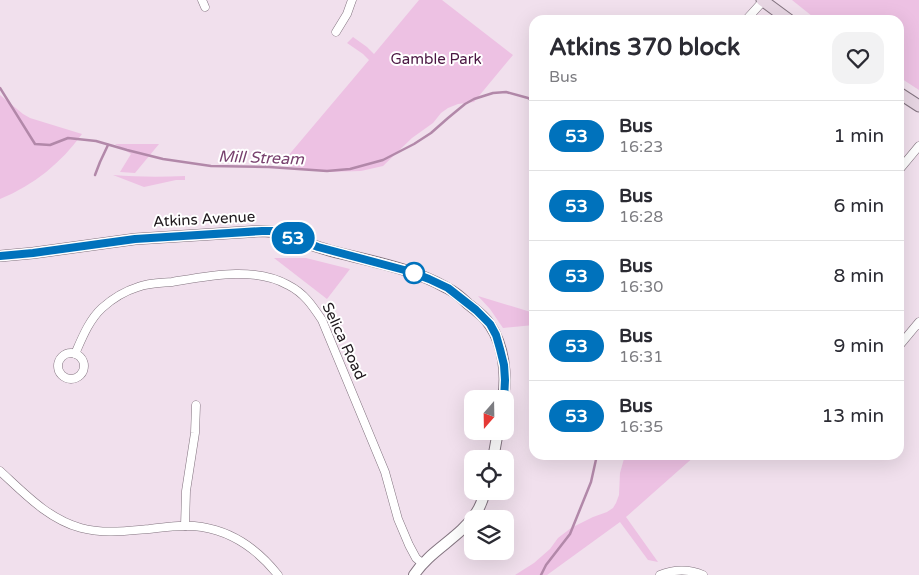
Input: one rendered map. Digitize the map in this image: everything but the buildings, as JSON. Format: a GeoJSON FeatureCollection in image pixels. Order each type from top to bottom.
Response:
{"type":"FeatureCollection","features":[{"type":"Feature","properties":{"kind":"main road"},"geometry":{"type":"LineString","coordinates":[[763,0],[782,15]]}},
{"type":"Feature","properties":{"kind":"main road"},"geometry":{"type":"LineString","coordinates":[[904,97],[919,106]]}},
{"type":"Feature","properties":{"kind":"street"},"geometry":{"type":"LineString","coordinates":[[336,32],[347,14],[352,0]]}},
{"type":"Feature","properties":{"kind":"street"},"geometry":{"type":"LineString","coordinates":[[750,15],[763,0]]}},
{"type":"Feature","properties":{"kind":"street"},"geometry":{"type":"LineString","coordinates":[[904,164],[919,146]]}},
{"type":"Feature","properties":{"kind":"street","name":"Atkins Avenue"},"geometry":{"type":"LineString","coordinates":[[0,256],[135,239],[262,231],[281,233],[318,247],[408,271],[448,288],[490,324],[496,335],[504,365],[504,390]]}},
{"type":"Feature","properties":{"kind":"street","name":"Selica Road"},"geometry":{"type":"LineString","coordinates":[[75,354],[87,328],[101,309],[116,297],[139,287],[217,275],[250,275],[271,278],[287,284],[310,302],[322,320],[385,472],[398,519],[409,545],[416,558],[422,564]]}},
{"type":"Feature","properties":{"kind":"street"},"geometry":{"type":"LineString","coordinates":[[904,340],[919,322]]}},
{"type":"Feature","properties":{"kind":"street"},"geometry":{"type":"LineString","coordinates":[[184,526],[186,491],[195,433],[196,405]]}},
{"type":"Feature","properties":{"kind":"street"},"geometry":{"type":"LineString","coordinates":[[0,471],[35,503],[57,518],[81,528],[108,532],[184,526],[202,527],[219,531],[239,540],[254,550],[278,575]]}},
{"type":"Feature","properties":{"kind":"street"},"geometry":{"type":"LineString","coordinates":[[414,575],[422,564],[469,522],[479,508],[482,500]]}},
{"type":"Feature","properties":{"kind":"street"},"geometry":{"type":"LineString","coordinates":[[660,575],[685,570],[703,575]]}},
{"type":"Feature","properties":{"kind":"green space","name":"Gamble Park"},"geometry":{"type":"Polygon","coordinates":[[[419,0],[442,0],[513,55],[474,102],[458,104],[448,108],[433,123],[412,138],[383,166],[361,171],[326,172],[287,166],[282,163],[369,60],[347,43],[353,37],[374,54],[419,0]]]}},
{"type":"Feature","properties":{"kind":"green space"},"geometry":{"type":"Polygon","coordinates":[[[792,0],[919,0],[919,90],[904,80],[904,15],[811,15],[792,0]]]}},
{"type":"Feature","properties":{"kind":"green space"},"geometry":{"type":"Polygon","coordinates":[[[0,95],[30,118],[82,134],[56,164],[46,172],[24,187],[0,199],[0,95]]]}},
{"type":"Feature","properties":{"kind":"green space"},"geometry":{"type":"Polygon","coordinates":[[[115,144],[159,144],[135,173],[120,172],[131,154],[115,144]]]}},
{"type":"Feature","properties":{"kind":"green space"},"geometry":{"type":"Polygon","coordinates":[[[113,175],[185,176],[185,180],[176,180],[144,187],[113,175]]]}},
{"type":"Feature","properties":{"kind":"green space"},"geometry":{"type":"Polygon","coordinates":[[[274,258],[306,258],[350,269],[327,299],[274,258]]]}},
{"type":"Feature","properties":{"kind":"green space"},"geometry":{"type":"Polygon","coordinates":[[[478,296],[529,311],[529,325],[503,328],[478,296]]]}},
{"type":"Feature","properties":{"kind":"green space"},"geometry":{"type":"Polygon","coordinates":[[[624,460],[690,460],[626,517],[658,562],[648,560],[620,522],[547,575],[515,575],[534,563],[550,549],[558,538],[571,528],[613,508],[619,495],[620,473],[624,460]]]}},
{"type":"Feature","properties":{"kind":"waterway","name":"Mill Stream"},"geometry":{"type":"LineString","coordinates":[[0,88],[35,144],[50,145],[68,138],[96,141],[163,159],[211,166],[327,171],[350,169],[383,160],[431,133],[465,104],[474,99],[493,93],[506,92],[529,99]]}},
{"type":"Feature","properties":{"kind":"waterway"},"geometry":{"type":"LineString","coordinates":[[95,175],[108,145]]}},
{"type":"Feature","properties":{"kind":"waterway","name":"Mill Stream"},"geometry":{"type":"LineString","coordinates":[[541,575],[546,565],[570,534],[591,482],[596,460]]}},
{"type":"Feature","properties":{"kind":"bus line","name":"53"},"geometry":{"type":"LineString","coordinates":[[0,256],[135,239],[262,231],[281,233],[318,247],[408,271],[448,288],[476,310],[490,324],[496,335],[504,365],[504,390]]}}]}
